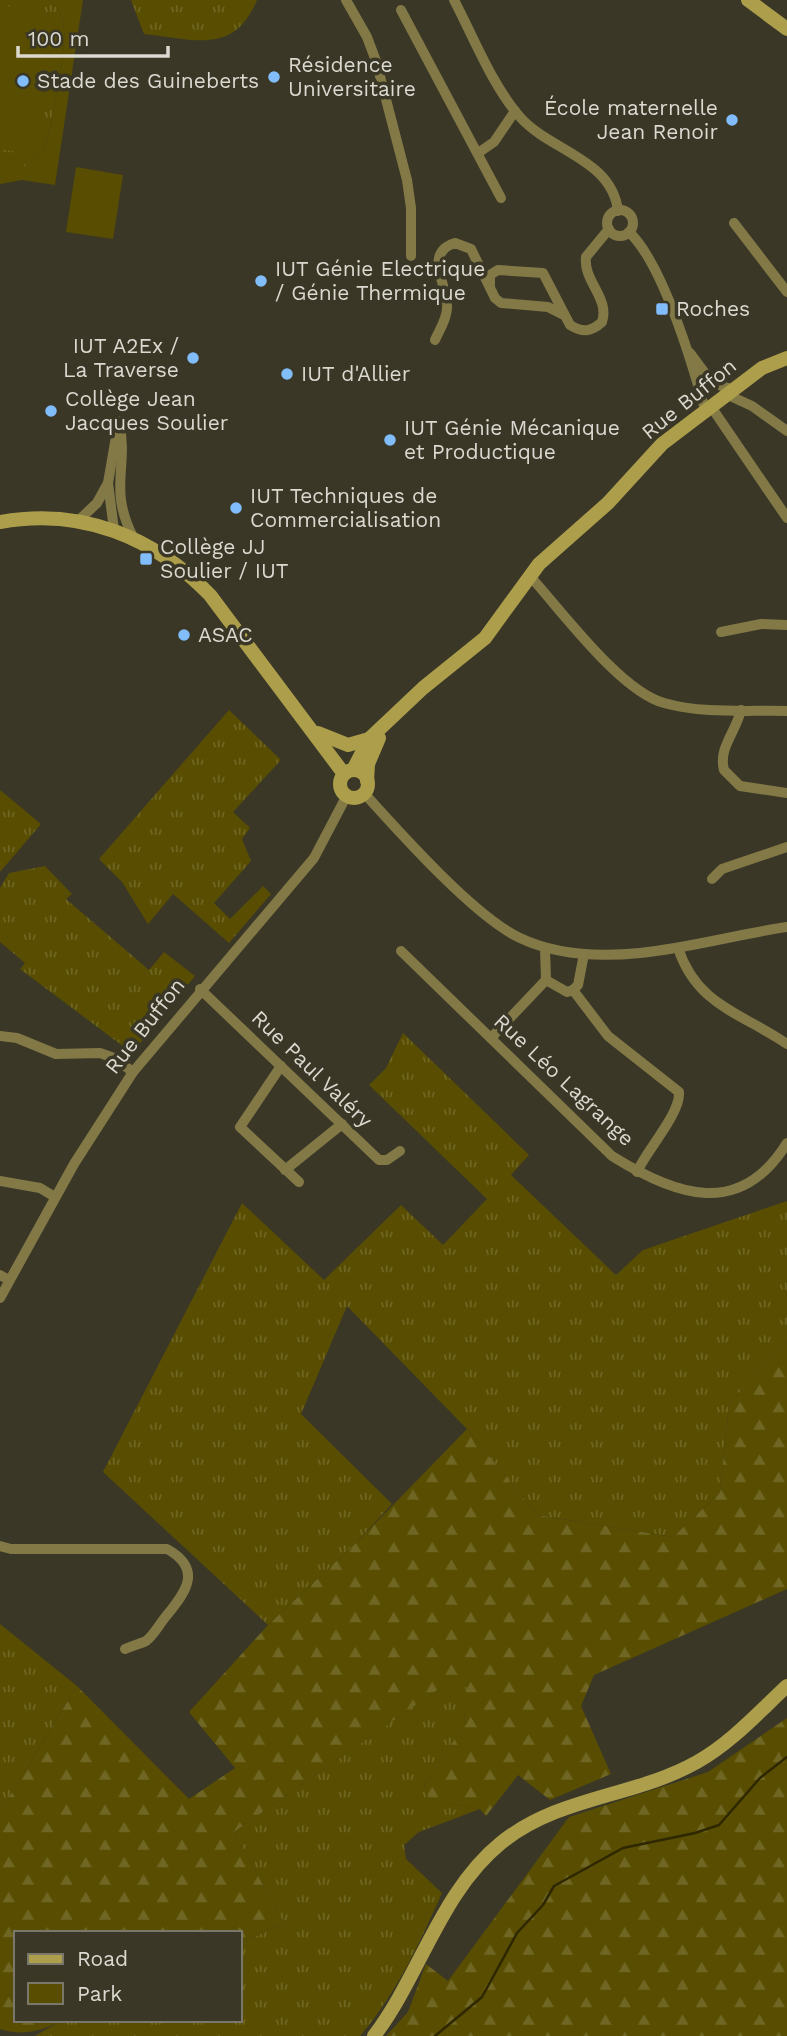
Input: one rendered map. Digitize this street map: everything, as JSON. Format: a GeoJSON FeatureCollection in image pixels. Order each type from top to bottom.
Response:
{"type":"FeatureCollection","features":[{"type":"Feature","properties":{"kind":"main road"},"geometry":{"type":"LineString","coordinates":[[748,0],[787,29]]}},
{"type":"Feature","properties":{"kind":"main road","name":"Rue Buffon"},"geometry":{"type":"LineString","coordinates":[[349,772],[369,739],[485,638],[529,575],[608,503],[662,444],[762,368],[787,358]]}},
{"type":"Feature","properties":{"kind":"main road"},"geometry":{"type":"LineString","coordinates":[[0,522],[37,517],[78,521],[114,530],[133,537],[190,574],[210,595],[314,731],[349,772],[362,773],[366,787],[354,799],[346,797],[340,786],[349,772]]}},
{"type":"Feature","properties":{"kind":"main road","name":"Rue Buffon"},"geometry":{"type":"LineString","coordinates":[[366,787],[368,764],[389,721]]}},
{"type":"Feature","properties":{"kind":"main road"},"geometry":{"type":"LineString","coordinates":[[314,731],[331,741],[348,745],[369,739]]}},
{"type":"Feature","properties":{"kind":"main road"},"geometry":{"type":"LineString","coordinates":[[374,2036],[393,2010],[451,1900],[473,1869],[502,1842],[533,1820],[567,1805],[663,1776],[697,1762],[722,1744],[787,1686]]}},
{"type":"Feature","properties":{"kind":"street"},"geometry":{"type":"LineString","coordinates":[[346,0],[367,37],[376,61],[407,180],[411,208],[411,256]]}},
{"type":"Feature","properties":{"kind":"street"},"geometry":{"type":"LineString","coordinates":[[454,0],[515,111],[533,129],[594,169],[612,191],[618,211]]}},
{"type":"Feature","properties":{"kind":"street"},"geometry":{"type":"LineString","coordinates":[[401,10],[501,198]]}},
{"type":"Feature","properties":{"kind":"street"},"geometry":{"type":"LineString","coordinates":[[478,153],[494,142],[515,111]]}},
{"type":"Feature","properties":{"kind":"street"},"geometry":{"type":"LineString","coordinates":[[435,340],[447,308],[438,269],[441,252],[451,244],[465,244],[501,303],[548,307],[564,316],[578,330],[595,329],[602,322],[604,306],[585,264],[588,252],[608,229],[608,217],[618,211]]}},
{"type":"Feature","properties":{"kind":"street"},"geometry":{"type":"LineString","coordinates":[[608,229],[618,236],[629,232],[632,224],[630,216],[618,211]]}},
{"type":"Feature","properties":{"kind":"street"},"geometry":{"type":"LineString","coordinates":[[734,223],[787,292]]}},
{"type":"Feature","properties":{"kind":"street"},"geometry":{"type":"LineString","coordinates":[[629,232],[648,257],[688,350],[709,410],[787,517]]}},
{"type":"Feature","properties":{"kind":"street"},"geometry":{"type":"LineString","coordinates":[[479,263],[498,270],[543,273],[564,316]]}},
{"type":"Feature","properties":{"kind":"street"},"geometry":{"type":"LineString","coordinates":[[490,287],[490,275],[498,270]]}},
{"type":"Feature","properties":{"kind":"street"},"geometry":{"type":"LineString","coordinates":[[688,350],[709,380],[719,388],[732,392],[787,431]]}},
{"type":"Feature","properties":{"kind":"street"},"geometry":{"type":"LineString","coordinates":[[114,530],[108,483],[119,421],[123,440],[119,500],[122,514],[133,537]]}},
{"type":"Feature","properties":{"kind":"street"},"geometry":{"type":"LineString","coordinates":[[78,521],[97,503],[108,483]]}},
{"type":"Feature","properties":{"kind":"street"},"geometry":{"type":"LineString","coordinates":[[529,575],[622,678],[640,692],[662,703],[694,709],[787,711]]}},
{"type":"Feature","properties":{"kind":"street"},"geometry":{"type":"LineString","coordinates":[[721,632],[761,624],[787,625]]}},
{"type":"Feature","properties":{"kind":"street"},"geometry":{"type":"LineString","coordinates":[[741,710],[738,724],[722,751],[724,771],[740,786],[787,793]]}},
{"type":"Feature","properties":{"kind":"street"},"geometry":{"type":"LineString","coordinates":[[366,787],[456,887],[498,924],[545,948],[584,954],[638,953],[787,927]]}},
{"type":"Feature","properties":{"kind":"street","name":"Rue Buffon"},"geometry":{"type":"LineString","coordinates":[[0,1297],[5,1277],[133,1072],[200,989],[314,858],[346,797]]}},
{"type":"Feature","properties":{"kind":"street"},"geometry":{"type":"LineString","coordinates":[[712,879],[722,869],[787,847]]}},
{"type":"Feature","properties":{"kind":"street"},"geometry":{"type":"LineString","coordinates":[[545,948],[543,973],[546,980],[560,989],[573,990],[608,1036],[679,1092],[676,1108],[643,1157],[637,1172]]}},
{"type":"Feature","properties":{"kind":"street"},"geometry":{"type":"LineString","coordinates":[[678,948],[687,969],[703,992],[724,1009],[787,1044]]}},
{"type":"Feature","properties":{"kind":"street","name":"Rue Léo Lagrange"},"geometry":{"type":"LineString","coordinates":[[401,951],[612,1156],[637,1172],[691,1193],[727,1192],[751,1183],[766,1171],[787,1143]]}},
{"type":"Feature","properties":{"kind":"street"},"geometry":{"type":"LineString","coordinates":[[573,990],[578,985],[584,954]]}},
{"type":"Feature","properties":{"kind":"street"},"geometry":{"type":"LineString","coordinates":[[491,1038],[546,980]]}},
{"type":"Feature","properties":{"kind":"street","name":"Rue Paul Valéry"},"geometry":{"type":"LineString","coordinates":[[200,989],[379,1160],[387,1160],[400,1151]]}},
{"type":"Feature","properties":{"kind":"street"},"geometry":{"type":"LineString","coordinates":[[0,1036],[17,1038],[56,1054],[100,1053],[114,1058],[133,1072]]}},
{"type":"Feature","properties":{"kind":"street"},"geometry":{"type":"LineString","coordinates":[[281,1066],[240,1127],[299,1182]]}},
{"type":"Feature","properties":{"kind":"street"},"geometry":{"type":"LineString","coordinates":[[285,1170],[342,1124]]}},
{"type":"Feature","properties":{"kind":"street"},"geometry":{"type":"LineString","coordinates":[[0,1181],[40,1188],[55,1197]]}},
{"type":"Feature","properties":{"kind":"street"},"geometry":{"type":"LineString","coordinates":[[0,1546],[11,1549],[167,1549],[177,1555],[186,1566],[186,1592],[146,1640],[125,1649]]}},
{"type":"Feature","properties":{"kind":"green space","name":"Stade des Guineberts"},"geometry":{"type":"Polygon","coordinates":[[[0,0],[51,0],[62,17],[64,39],[54,111],[42,151],[23,167],[0,173],[0,0]]]}},
{"type":"Feature","properties":{"kind":"green space"},"geometry":{"type":"Polygon","coordinates":[[[51,0],[83,0],[55,185],[22,180],[0,184],[0,173],[23,167],[38,156],[50,128],[64,39],[62,17],[51,0]]]}},
{"type":"Feature","properties":{"kind":"green space"},"geometry":{"type":"Polygon","coordinates":[[[131,0],[257,0],[248,18],[237,30],[225,37],[196,40],[144,34],[131,0]]]}},
{"type":"Feature","properties":{"kind":"green space","name":"Stade des Guineberts"},"geometry":{"type":"Polygon","coordinates":[[[0,5],[56,13],[36,155],[0,149],[0,5]]]}},
{"type":"Feature","properties":{"kind":"green space"},"geometry":{"type":"Polygon","coordinates":[[[76,167],[123,175],[113,239],[66,232],[76,167]]]}},
{"type":"Feature","properties":{"kind":"green space"},"geometry":{"type":"Polygon","coordinates":[[[229,710],[281,760],[233,812],[250,828],[242,839],[251,861],[214,903],[230,919],[263,886],[271,894],[229,943],[173,894],[148,924],[122,882],[99,859],[229,710]]]}},
{"type":"Feature","properties":{"kind":"green space"},"geometry":{"type":"Polygon","coordinates":[[[0,790],[41,824],[0,872],[0,790]]]}},
{"type":"Feature","properties":{"kind":"green space"},"geometry":{"type":"Polygon","coordinates":[[[45,866],[72,894],[66,899],[149,970],[164,952],[195,976],[132,1053],[20,969],[25,963],[0,942],[0,888],[9,873],[45,866]]]}},
{"type":"Feature","properties":{"kind":"green space"},"geometry":{"type":"Polygon","coordinates":[[[403,1033],[529,1155],[511,1175],[616,1275],[643,1250],[787,1201],[787,1342],[729,1404],[720,1492],[673,1537],[537,1515],[467,1429],[347,1306],[301,1414],[392,1504],[356,1543],[268,1625],[103,1472],[242,1203],[324,1280],[401,1205],[443,1245],[487,1199],[369,1085],[386,1068],[403,1033]]]}},
{"type":"Feature","properties":{"kind":"green space"},"geometry":{"type":"Polygon","coordinates":[[[787,1342],[787,1589],[594,1675],[581,1706],[611,1774],[550,1800],[518,1775],[486,1816],[480,1809],[430,1799],[424,1786],[464,1725],[467,1669],[234,1832],[284,1923],[242,1942],[242,1931],[14,1931],[14,2022],[58,2022],[31,2032],[0,2029],[0,1812],[77,1686],[189,1799],[235,1768],[189,1712],[268,1625],[356,1543],[467,1429],[537,1515],[673,1537],[720,1492],[729,1404],[787,1342]]]}},
{"type":"Feature","properties":{"kind":"green space"},"geometry":{"type":"Polygon","coordinates":[[[0,1624],[77,1686],[0,1812],[0,1624]]]}},
{"type":"Feature","properties":{"kind":"green space"},"geometry":{"type":"Polygon","coordinates":[[[468,1668],[464,1725],[424,1786],[431,1799],[480,1809],[419,1832],[404,1845],[406,1859],[442,1893],[396,1985],[360,2036],[35,2036],[59,2022],[242,2022],[242,1942],[284,1923],[234,1832],[468,1668]]]}},
{"type":"Feature","properties":{"kind":"green space"},"geometry":{"type":"Polygon","coordinates":[[[787,1718],[787,2036],[386,2036],[408,2012],[426,1964],[448,1981],[569,1817],[708,1772],[787,1718]]]}},
{"type":"Feature","properties":{"kind":"waterway"},"geometry":{"type":"LineString","coordinates":[[435,2036],[482,1997],[517,1933],[543,1905],[554,1886],[623,1848],[695,1833],[719,1825],[760,1778],[787,1757]]}},
{"type":"Feature","properties":{"kind":"place","name":"Résidence Universitaire"},"geometry":{"type":"Point","coordinates":[274,77]}},
{"type":"Feature","properties":{"kind":"place","name":"Stade des Guineberts"},"geometry":{"type":"Point","coordinates":[23,81]}},
{"type":"Feature","properties":{"kind":"place","name":"École maternelle Jean Renoir"},"geometry":{"type":"Point","coordinates":[732,120]}},
{"type":"Feature","properties":{"kind":"place","name":"IUT Génie Electrique / Génie Thermique"},"geometry":{"type":"Point","coordinates":[261,281]}},
{"type":"Feature","properties":{"kind":"place","name":"Roches"},"geometry":{"type":"Point","coordinates":[662,309]}},
{"type":"Feature","properties":{"kind":"place","name":"IUT A2Ex / La Traverse"},"geometry":{"type":"Point","coordinates":[193,358]}},
{"type":"Feature","properties":{"kind":"place","name":"IUT d'Allier"},"geometry":{"type":"Point","coordinates":[287,374]}},
{"type":"Feature","properties":{"kind":"place","name":"Collège Jean Jacques Soulier"},"geometry":{"type":"Point","coordinates":[51,411]}},
{"type":"Feature","properties":{"kind":"place","name":"IUT Génie Mécanique et Productique"},"geometry":{"type":"Point","coordinates":[390,440]}},
{"type":"Feature","properties":{"kind":"place","name":"IUT Techniques de Commercialisation"},"geometry":{"type":"Point","coordinates":[236,508]}},
{"type":"Feature","properties":{"kind":"place","name":"Collège JJ Soulier / IUT"},"geometry":{"type":"Point","coordinates":[146,559]}},
{"type":"Feature","properties":{"kind":"place","name":"ASAC"},"geometry":{"type":"Point","coordinates":[184,635]}}]}
